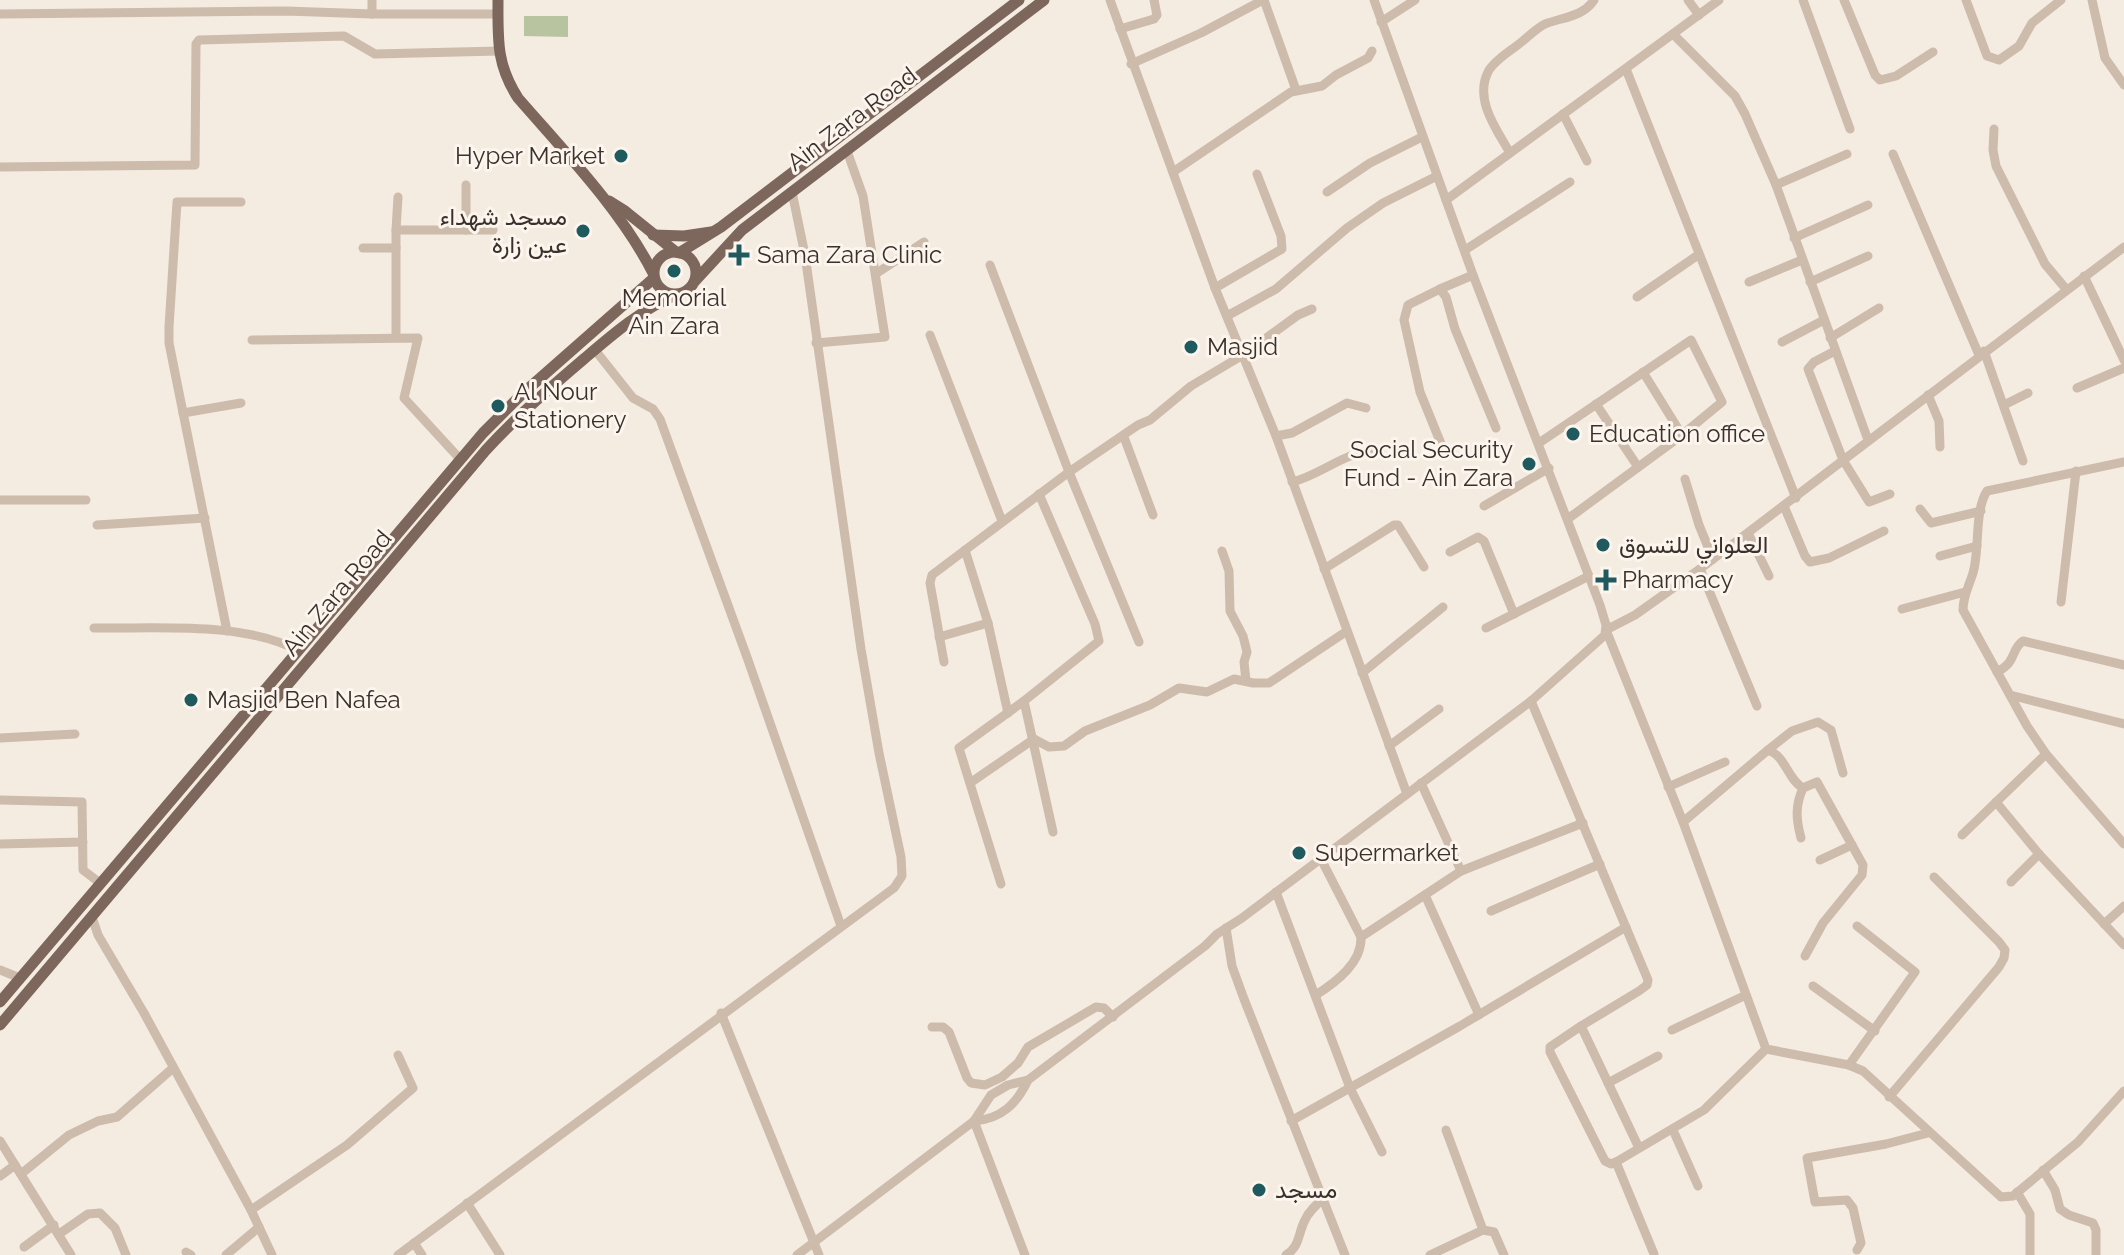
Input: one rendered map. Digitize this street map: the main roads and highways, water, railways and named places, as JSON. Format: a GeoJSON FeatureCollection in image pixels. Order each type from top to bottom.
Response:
{"type":"FeatureCollection","features":[{"type":"Feature","properties":{"kind":"main road"},"geometry":{"type":"LineString","coordinates":[[498,0],[499,51],[503,73],[518,98],[637,244],[662,290],[676,295],[685,292],[695,281],[693,263],[625,211],[601,197]]}},
{"type":"Feature","properties":{"kind":"main road","name":"Ain Zara Road"},"geometry":{"type":"LineString","coordinates":[[678,252],[715,232],[1019,0]]}},
{"type":"Feature","properties":{"kind":"main road","name":"Ain Zara Road"},"geometry":{"type":"LineString","coordinates":[[695,281],[742,230],[1044,0]]}},
{"type":"Feature","properties":{"kind":"main road"},"geometry":{"type":"LineString","coordinates":[[653,235],[684,236],[715,232]]}},
{"type":"Feature","properties":{"kind":"main road"},"geometry":{"type":"LineString","coordinates":[[700,241],[706,253],[717,255]]}},
{"type":"Feature","properties":{"kind":"main road"},"geometry":{"type":"LineString","coordinates":[[654,275],[656,263],[662,256],[678,252]]}},
{"type":"Feature","properties":{"kind":"main road","name":"Ain Zara Road"},"geometry":{"type":"LineString","coordinates":[[0,1002],[460,459],[521,395],[638,294],[654,275]]}},
{"type":"Feature","properties":{"kind":"main road"},"geometry":{"type":"LineString","coordinates":[[638,294],[648,299],[649,307]]}},
{"type":"Feature","properties":{"kind":"main road","name":"Ain Zara Road"},"geometry":{"type":"LineString","coordinates":[[0,1025],[486,450],[529,406],[595,350],[649,307],[676,295]]}},
{"type":"Feature","properties":{"kind":"place","name":"Hyper Market"},"geometry":{"type":"Point","coordinates":[621,156]}},
{"type":"Feature","properties":{"kind":"place","name":"مسجد شهداء عين زارة"},"geometry":{"type":"Point","coordinates":[583,231]}},
{"type":"Feature","properties":{"kind":"place","name":"Sama Zara Clinic"},"geometry":{"type":"Point","coordinates":[739,255]}},
{"type":"Feature","properties":{"kind":"place","name":"Memorial Ain Zara"},"geometry":{"type":"Point","coordinates":[674,271]}},
{"type":"Feature","properties":{"kind":"place","name":"Masjid"},"geometry":{"type":"Point","coordinates":[1191,347]}},
{"type":"Feature","properties":{"kind":"place","name":"Al Nour Stationery"},"geometry":{"type":"Point","coordinates":[498,406]}},
{"type":"Feature","properties":{"kind":"place","name":"Education office"},"geometry":{"type":"Point","coordinates":[1573,434]}},
{"type":"Feature","properties":{"kind":"place","name":"Social Security Fund - Ain Zara"},"geometry":{"type":"Point","coordinates":[1529,464]}},
{"type":"Feature","properties":{"kind":"place","name":"العلواني للتسوق"},"geometry":{"type":"Point","coordinates":[1603,545]}},
{"type":"Feature","properties":{"kind":"place","name":"Pharmacy"},"geometry":{"type":"Point","coordinates":[1606,580]}},
{"type":"Feature","properties":{"kind":"place","name":"Masjid Ben Nafea"},"geometry":{"type":"Point","coordinates":[191,700]}},
{"type":"Feature","properties":{"kind":"place","name":"Supermarket"},"geometry":{"type":"Point","coordinates":[1299,853]}},
{"type":"Feature","properties":{"kind":"place","name":"مسجد"},"geometry":{"type":"Point","coordinates":[1259,1190]}}]}
